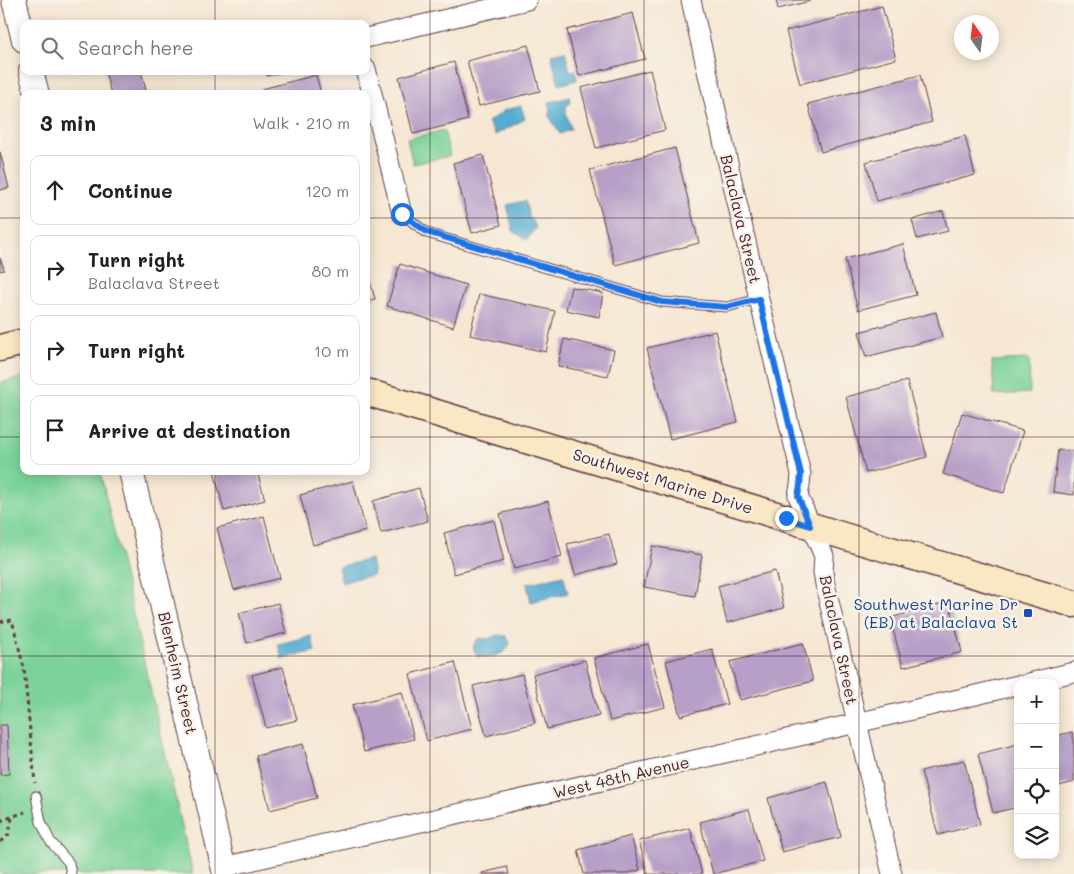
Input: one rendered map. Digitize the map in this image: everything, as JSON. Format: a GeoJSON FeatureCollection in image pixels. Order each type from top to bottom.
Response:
{"type":"FeatureCollection","features":[{"type":"Feature","properties":{"kind":"main road"},"geometry":{"type":"LineString","coordinates":[[0,348],[20,343]]}},
{"type":"Feature","properties":{"kind":"main road","name":"Southwest Marine Drive"},"geometry":{"type":"LineString","coordinates":[[370,393],[1074,604]]}},
{"type":"Feature","properties":{"kind":"street"},"geometry":{"type":"LineString","coordinates":[[14,0],[20,24]]}},
{"type":"Feature","properties":{"kind":"street"},"geometry":{"type":"LineString","coordinates":[[370,37],[527,0]]}},
{"type":"Feature","properties":{"kind":"street","name":"Balaclava Street"},"geometry":{"type":"LineString","coordinates":[[691,0],[801,474],[798,496],[824,556],[824,584],[892,874]]}},
{"type":"Feature","properties":{"kind":"street"},"geometry":{"type":"LineString","coordinates":[[32,75],[36,90]]}},
{"type":"Feature","properties":{"kind":"street"},"geometry":{"type":"LineString","coordinates":[[367,75],[402,214]]}},
{"type":"Feature","properties":{"kind":"street","name":"Blenheim Street"},"geometry":{"type":"LineString","coordinates":[[132,475],[224,871]]}},
{"type":"Feature","properties":{"kind":"street"},"geometry":{"type":"LineString","coordinates":[[1045,679],[1074,672]]}},
{"type":"Feature","properties":{"kind":"street","name":"West 48th Avenue"},"geometry":{"type":"LineString","coordinates":[[224,871],[1014,686]]}},
{"type":"Feature","properties":{"kind":"lane"},"geometry":{"type":"LineString","coordinates":[[402,214],[427,232],[662,302],[727,307],[759,299]]}},
{"type":"Feature","properties":{"kind":"lane"},"geometry":{"type":"LineString","coordinates":[[36,796],[41,822],[50,841],[69,863],[71,874]]}},
{"type":"Feature","properties":{"kind":"path"},"geometry":{"type":"LineString","coordinates":[[0,622],[12,620],[24,668],[36,796],[30,810],[0,822]]}},
{"type":"Feature","properties":{"kind":"path"},"geometry":{"type":"LineString","coordinates":[[0,841],[9,834],[12,817]]}},
{"type":"Feature","properties":{"kind":"green space"},"geometry":{"type":"Polygon","coordinates":[[[444,130],[450,156],[413,164],[407,139],[444,130]]]}},
{"type":"Feature","properties":{"kind":"green space"},"geometry":{"type":"Polygon","coordinates":[[[1029,359],[1030,393],[994,395],[992,361],[1029,359]]]}},
{"type":"Feature","properties":{"kind":"green space"},"geometry":{"type":"Polygon","coordinates":[[[20,378],[20,475],[101,475],[193,874],[0,874],[0,383],[20,378]]]}},
{"type":"Feature","properties":{"kind":"water"},"geometry":{"type":"Polygon","coordinates":[[[565,51],[570,71],[575,70],[577,80],[559,85],[551,54],[565,51]]]}},
{"type":"Feature","properties":{"kind":"water"},"geometry":{"type":"Polygon","coordinates":[[[570,97],[571,103],[566,106],[566,114],[571,129],[560,134],[550,118],[549,102],[570,97]]]}},
{"type":"Feature","properties":{"kind":"water"},"geometry":{"type":"Polygon","coordinates":[[[521,106],[525,119],[495,135],[488,122],[505,110],[521,106]]]}},
{"type":"Feature","properties":{"kind":"water"},"geometry":{"type":"Polygon","coordinates":[[[525,201],[529,217],[536,227],[527,240],[513,231],[507,205],[525,201]]]}},
{"type":"Feature","properties":{"kind":"water"},"geometry":{"type":"Polygon","coordinates":[[[371,559],[374,575],[342,583],[338,567],[371,559]]]}},
{"type":"Feature","properties":{"kind":"water"},"geometry":{"type":"Polygon","coordinates":[[[563,575],[568,593],[531,602],[527,584],[563,575]]]}},
{"type":"Feature","properties":{"kind":"water"},"geometry":{"type":"Polygon","coordinates":[[[498,635],[506,636],[510,642],[506,650],[498,655],[478,657],[474,647],[477,640],[479,638],[488,639],[498,635]]]}},
{"type":"Feature","properties":{"kind":"water"},"geometry":{"type":"Polygon","coordinates":[[[311,636],[315,651],[282,659],[278,644],[311,636]]]}},
{"type":"Feature","properties":{"kind":"building"},"geometry":{"type":"Polygon","coordinates":[[[776,0],[810,0],[810,1],[778,9],[776,0]]]}},
{"type":"Feature","properties":{"kind":"building"},"geometry":{"type":"Polygon","coordinates":[[[882,6],[896,59],[800,84],[786,31],[882,6]]]}},
{"type":"Feature","properties":{"kind":"building"},"geometry":{"type":"Polygon","coordinates":[[[633,13],[645,59],[579,76],[567,30],[633,13]]]}},
{"type":"Feature","properties":{"kind":"building"},"geometry":{"type":"Polygon","coordinates":[[[528,45],[540,91],[479,106],[467,61],[528,45]]]}},
{"type":"Feature","properties":{"kind":"building"},"geometry":{"type":"Polygon","coordinates":[[[454,62],[468,120],[413,134],[399,77],[454,62]]]}},
{"type":"Feature","properties":{"kind":"building"},"geometry":{"type":"Polygon","coordinates":[[[650,70],[665,130],[596,148],[581,88],[650,70]]]}},
{"type":"Feature","properties":{"kind":"building"},"geometry":{"type":"Polygon","coordinates":[[[106,75],[142,75],[146,90],[110,90],[106,75]]]}},
{"type":"Feature","properties":{"kind":"building"},"geometry":{"type":"Polygon","coordinates":[[[316,75],[320,90],[262,90],[316,75]]]}},
{"type":"Feature","properties":{"kind":"building"},"geometry":{"type":"Polygon","coordinates":[[[920,75],[932,122],[821,152],[808,104],[920,75]]]}},
{"type":"Feature","properties":{"kind":"building"},"geometry":{"type":"Polygon","coordinates":[[[965,136],[975,175],[877,201],[866,162],[965,136]]]}},
{"type":"Feature","properties":{"kind":"building"},"geometry":{"type":"Polygon","coordinates":[[[675,148],[699,243],[615,265],[590,170],[675,148]]]}},
{"type":"Feature","properties":{"kind":"building"},"geometry":{"type":"Polygon","coordinates":[[[0,152],[9,188],[0,190],[0,152]]]}},
{"type":"Feature","properties":{"kind":"building"},"geometry":{"type":"Polygon","coordinates":[[[483,155],[501,225],[472,233],[453,163],[483,155]]]}},
{"type":"Feature","properties":{"kind":"building"},"geometry":{"type":"Polygon","coordinates":[[[943,211],[948,231],[917,239],[912,220],[943,211]]]}},
{"type":"Feature","properties":{"kind":"building"},"geometry":{"type":"Polygon","coordinates":[[[903,244],[916,295],[858,310],[845,259],[903,244]]]}},
{"type":"Feature","properties":{"kind":"building"},"geometry":{"type":"Polygon","coordinates":[[[0,258],[4,270],[0,271],[0,258]]]}},
{"type":"Feature","properties":{"kind":"building"},"geometry":{"type":"Polygon","coordinates":[[[400,264],[466,285],[453,327],[387,306],[400,264]]]}},
{"type":"Feature","properties":{"kind":"building"},"geometry":{"type":"Polygon","coordinates":[[[370,282],[375,299],[370,300],[370,282]]]}},
{"type":"Feature","properties":{"kind":"building"},"geometry":{"type":"Polygon","coordinates":[[[571,287],[603,293],[599,317],[566,310],[571,287]]]}},
{"type":"Feature","properties":{"kind":"building"},"geometry":{"type":"Polygon","coordinates":[[[479,294],[555,311],[546,352],[470,335],[479,294]]]}},
{"type":"Feature","properties":{"kind":"building"},"geometry":{"type":"Polygon","coordinates":[[[936,312],[942,337],[866,357],[859,332],[936,312]]]}},
{"type":"Feature","properties":{"kind":"building"},"geometry":{"type":"Polygon","coordinates":[[[715,331],[738,422],[670,439],[647,348],[715,331]]]}},
{"type":"Feature","properties":{"kind":"building"},"geometry":{"type":"Polygon","coordinates":[[[564,339],[614,350],[608,376],[558,366],[564,339]]]}},
{"type":"Feature","properties":{"kind":"building"},"geometry":{"type":"Polygon","coordinates":[[[907,381],[927,457],[866,473],[846,397],[907,381]]]}},
{"type":"Feature","properties":{"kind":"building"},"geometry":{"type":"Polygon","coordinates":[[[962,413],[1023,431],[1004,493],[943,474],[962,413]]]}},
{"type":"Feature","properties":{"kind":"building"},"geometry":{"type":"Polygon","coordinates":[[[1058,450],[1074,451],[1074,495],[1053,492],[1058,450]]]}},
{"type":"Feature","properties":{"kind":"building"},"geometry":{"type":"Polygon","coordinates":[[[215,475],[258,475],[265,500],[224,511],[215,475]]]}},
{"type":"Feature","properties":{"kind":"building"},"geometry":{"type":"Polygon","coordinates":[[[353,481],[366,531],[313,545],[300,495],[353,481]]]}},
{"type":"Feature","properties":{"kind":"building"},"geometry":{"type":"Polygon","coordinates":[[[419,488],[428,521],[381,533],[373,501],[419,488]]]}},
{"type":"Feature","properties":{"kind":"building"},"geometry":{"type":"Polygon","coordinates":[[[548,501],[562,557],[514,569],[500,514],[548,501]]]}},
{"type":"Feature","properties":{"kind":"building"},"geometry":{"type":"Polygon","coordinates":[[[264,516],[280,578],[234,590],[217,528],[264,516]]]}},
{"type":"Feature","properties":{"kind":"building"},"geometry":{"type":"Polygon","coordinates":[[[494,520],[504,561],[454,574],[444,533],[494,520]]]}},
{"type":"Feature","properties":{"kind":"building"},"geometry":{"type":"Polygon","coordinates":[[[609,534],[617,564],[575,575],[567,544],[609,534]]]}},
{"type":"Feature","properties":{"kind":"building"},"geometry":{"type":"Polygon","coordinates":[[[652,546],[702,555],[695,596],[644,587],[652,546]]]}},
{"type":"Feature","properties":{"kind":"building"},"geometry":{"type":"Polygon","coordinates":[[[775,571],[784,608],[727,623],[718,586],[775,571]]]}},
{"type":"Feature","properties":{"kind":"building"},"geometry":{"type":"Polygon","coordinates":[[[949,602],[962,652],[903,667],[890,618],[949,602]]]}},
{"type":"Feature","properties":{"kind":"building"},"geometry":{"type":"Polygon","coordinates":[[[278,603],[286,633],[247,643],[239,613],[278,603]]]}},
{"type":"Feature","properties":{"kind":"building"},"geometry":{"type":"Polygon","coordinates":[[[803,643],[813,681],[740,700],[730,662],[803,643]]]}},
{"type":"Feature","properties":{"kind":"building"},"geometry":{"type":"Polygon","coordinates":[[[648,644],[665,707],[610,721],[594,658],[648,644]]]}},
{"type":"Feature","properties":{"kind":"building"},"geometry":{"type":"Polygon","coordinates":[[[712,649],[727,704],[680,716],[666,661],[712,649]]]}},
{"type":"Feature","properties":{"kind":"building"},"geometry":{"type":"Polygon","coordinates":[[[585,660],[599,716],[547,729],[533,674],[585,660]]]}},
{"type":"Feature","properties":{"kind":"building"},"geometry":{"type":"Polygon","coordinates":[[[455,662],[472,729],[427,741],[410,674],[455,662]]]}},
{"type":"Feature","properties":{"kind":"building"},"geometry":{"type":"Polygon","coordinates":[[[283,667],[297,720],[266,728],[252,675],[283,667]]]}},
{"type":"Feature","properties":{"kind":"building"},"geometry":{"type":"Polygon","coordinates":[[[522,674],[535,723],[486,736],[473,686],[522,674]]]}},
{"type":"Feature","properties":{"kind":"building"},"geometry":{"type":"Polygon","coordinates":[[[402,692],[414,739],[364,752],[352,705],[402,692]]]}},
{"type":"Feature","properties":{"kind":"building"},"geometry":{"type":"Polygon","coordinates":[[[0,725],[7,725],[9,774],[0,775],[0,725]]]}},
{"type":"Feature","properties":{"kind":"building"},"geometry":{"type":"Polygon","coordinates":[[[1072,732],[1074,741],[1074,782],[1059,786],[1059,769],[1059,735],[1072,732]]]}},
{"type":"Feature","properties":{"kind":"building"},"geometry":{"type":"Polygon","coordinates":[[[303,744],[317,798],[270,810],[256,756],[303,744]]]}},
{"type":"Feature","properties":{"kind":"building"},"geometry":{"type":"Polygon","coordinates":[[[1014,745],[1014,808],[993,813],[978,754],[1014,745]]]}},
{"type":"Feature","properties":{"kind":"building"},"geometry":{"type":"Polygon","coordinates":[[[964,760],[980,824],[938,835],[921,771],[964,760]]]}},
{"type":"Feature","properties":{"kind":"building"},"geometry":{"type":"Polygon","coordinates":[[[827,782],[841,837],[782,852],[768,798],[827,782]]]}},
{"type":"Feature","properties":{"kind":"building"},"geometry":{"type":"Polygon","coordinates":[[[749,809],[763,861],[713,874],[700,822],[749,809]]]}},
{"type":"Feature","properties":{"kind":"building"},"geometry":{"type":"Polygon","coordinates":[[[690,828],[702,874],[648,874],[639,841],[690,828]]]}},
{"type":"Feature","properties":{"kind":"building"},"geometry":{"type":"Polygon","coordinates":[[[631,836],[640,870],[625,874],[584,874],[578,850],[631,836]]]}},
{"type":"Feature","properties":{"kind":"building"},"geometry":{"type":"Polygon","coordinates":[[[507,867],[509,874],[482,874],[482,873],[507,867]]]}},
{"type":"Feature","properties":{"kind":"place","name":"Southwest Marine Dr (EB) at Balaclava St"},"geometry":{"type":"Point","coordinates":[1028,613]}},
{"type":"Feature","properties":{"kind":"route"},"geometry":{"type":"LineString","coordinates":[[402,214],[427,232],[662,302],[727,307],[759,299],[801,474],[798,496],[810,526],[786,518]]}}]}
